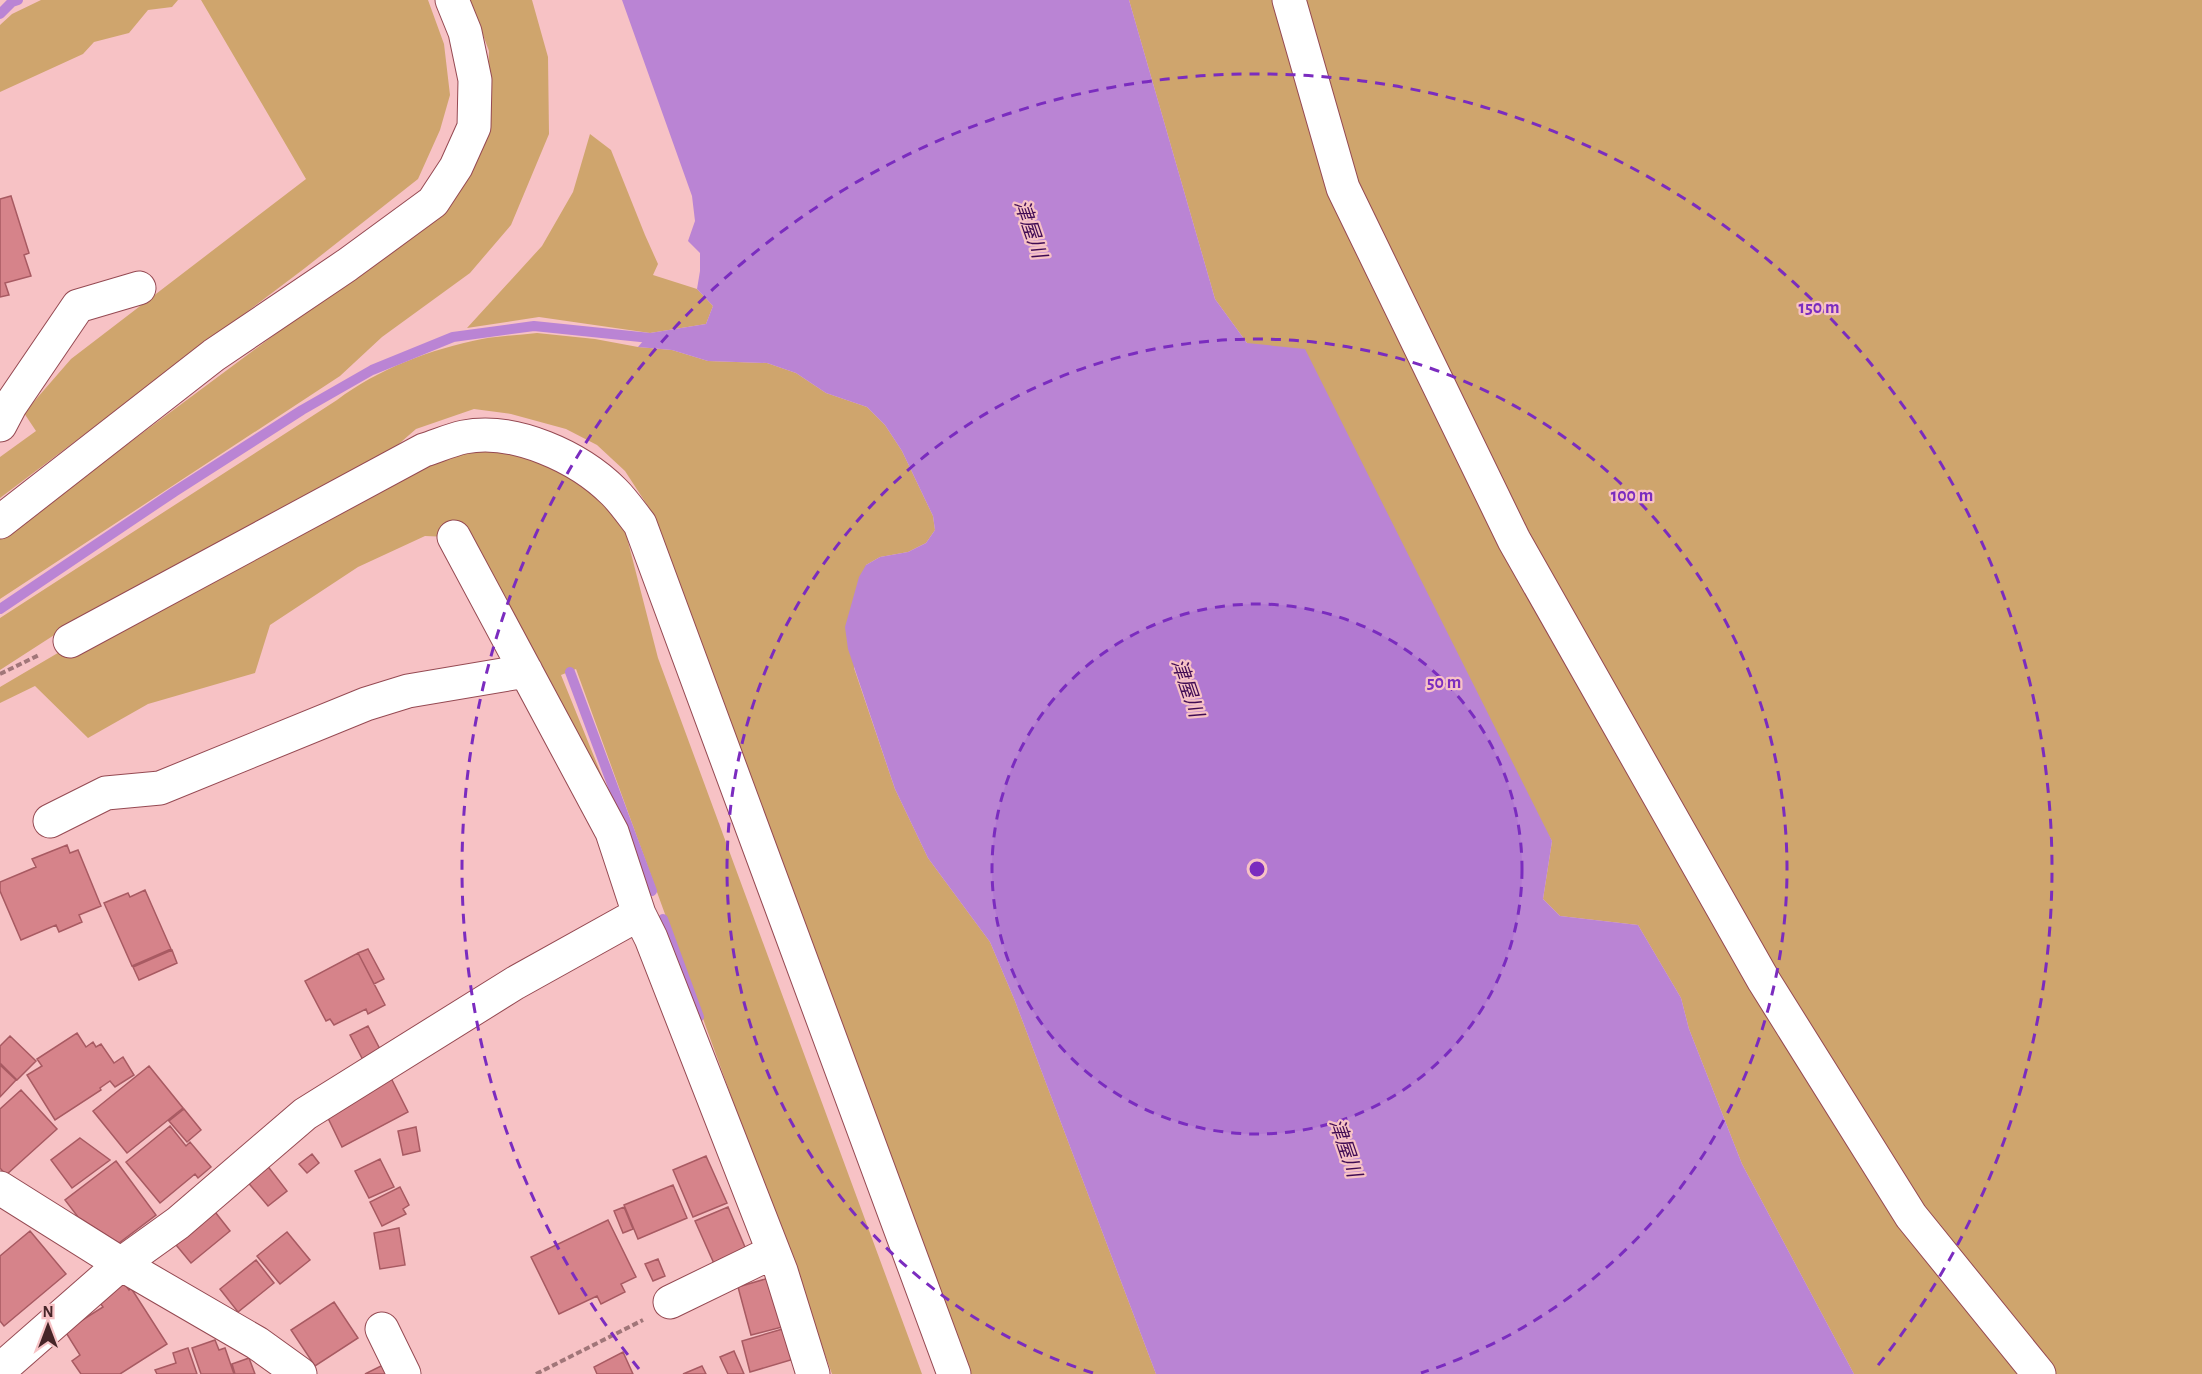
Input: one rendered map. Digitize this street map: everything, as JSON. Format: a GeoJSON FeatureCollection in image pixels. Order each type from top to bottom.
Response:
{"type":"FeatureCollection","features":[{"type":"Feature","properties":{"kind":"street"},"geometry":{"type":"LineString","coordinates":[[0,522],[214,355],[347,265],[432,202],[456,167],[474,127],[475,80],[465,32],[452,0]]}},
{"type":"Feature","properties":{"kind":"street"},"geometry":{"type":"LineString","coordinates":[[1289,0],[1343,188],[1514,540],[1764,981],[1899,1197],[1911,1216],[2039,1374]]}},
{"type":"Feature","properties":{"kind":"street"},"geometry":{"type":"LineString","coordinates":[[0,425],[10,406],[78,306],[139,288]]}},
{"type":"Feature","properties":{"kind":"street"},"geometry":{"type":"LineString","coordinates":[[70,641],[424,450],[465,437],[500,436],[531,443],[559,453],[588,470],[615,493],[640,524],[954,1374]]}},
{"type":"Feature","properties":{"kind":"street"},"geometry":{"type":"LineString","coordinates":[[454,537],[612,832],[639,914],[651,938],[773,1252],[813,1374]]}},
{"type":"Feature","properties":{"kind":"street"},"geometry":{"type":"LineString","coordinates":[[50,821],[106,793],[160,788],[366,704],[408,691],[526,671]]}},
{"type":"Feature","properties":{"kind":"street"},"geometry":{"type":"LineString","coordinates":[[0,1370],[121,1264],[178,1223],[305,1114],[515,983],[639,914]]}},
{"type":"Feature","properties":{"kind":"street"},"geometry":{"type":"LineString","coordinates":[[0,1188],[121,1264],[257,1343],[300,1374]]}},
{"type":"Feature","properties":{"kind":"street"},"geometry":{"type":"LineString","coordinates":[[670,1302],[773,1252]]}},
{"type":"Feature","properties":{"kind":"street"},"geometry":{"type":"LineString","coordinates":[[382,1329],[404,1374]]}},
{"type":"Feature","properties":{"kind":"path"},"geometry":{"type":"LineString","coordinates":[[0,674],[70,641]]}},
{"type":"Feature","properties":{"kind":"path"},"geometry":{"type":"LineString","coordinates":[[536,1374],[668,1308],[670,1302]]}},
{"type":"Feature","properties":{"kind":"shaded area"},"geometry":{"type":"Polygon","coordinates":[[[41,0],[178,0],[172,7],[148,10],[129,33],[94,42],[83,54],[0,92],[0,25],[12,14],[41,0]]]}},
{"type":"Feature","properties":{"kind":"shaded area"},"geometry":{"type":"Polygon","coordinates":[[[201,0],[428,0],[444,44],[450,95],[440,130],[418,179],[305,268],[0,498],[0,457],[36,431],[24,413],[71,359],[306,179],[201,0]]]}},
{"type":"Feature","properties":{"kind":"shaded area"},"geometry":{"type":"Polygon","coordinates":[[[470,0],[532,0],[548,57],[549,134],[511,225],[470,273],[382,337],[340,376],[0,599],[0,539],[355,275],[456,195],[487,101],[489,51],[470,0]]]}},
{"type":"Feature","properties":{"kind":"shaded area"},"geometry":{"type":"Polygon","coordinates":[[[1129,0],[1273,0],[1504,543],[2021,1374],[1854,1374],[1742,1164],[1689,1029],[1681,998],[1638,925],[1560,916],[1543,899],[1552,841],[1247,343],[1215,299],[1129,0]]]}},
{"type":"Feature","properties":{"kind":"shaded area"},"geometry":{"type":"Polygon","coordinates":[[[1303,0],[2202,0],[2202,1374],[2054,1374],[1921,1210],[1773,976],[1524,532],[1353,181],[1303,0]]]}},
{"type":"Feature","properties":{"kind":"shaded area"},"geometry":{"type":"Polygon","coordinates":[[[590,134],[611,150],[658,264],[653,275],[697,289],[713,306],[706,324],[650,333],[539,317],[467,328],[542,246],[573,192],[590,134]]]}},
{"type":"Feature","properties":{"kind":"shaded area"},"geometry":{"type":"Polygon","coordinates":[[[537,333],[672,350],[708,361],[767,363],[796,373],[826,393],[867,407],[885,425],[902,451],[933,516],[935,530],[926,543],[908,552],[880,557],[866,565],[854,668],[895,789],[928,858],[990,942],[1015,1001],[1156,1374],[971,1374],[653,514],[625,471],[597,445],[566,429],[511,414],[474,409],[416,429],[393,449],[62,630],[0,670],[0,618],[353,389],[387,370],[444,348],[482,339],[537,333]]]}},
{"type":"Feature","properties":{"kind":"shaded area"},"geometry":{"type":"Polygon","coordinates":[[[510,448],[550,463],[601,500],[625,530],[658,658],[922,1374],[832,1374],[576,669],[561,675],[623,828],[449,537],[425,536],[358,567],[270,625],[255,673],[148,704],[88,738],[35,686],[0,703],[0,687],[68,647],[417,466],[462,449],[510,448]]]}},
{"type":"Feature","properties":{"kind":"water","name":"津屋川"},"geometry":{"type":"Polygon","coordinates":[[[622,0],[1129,0],[1215,299],[1247,343],[1305,349],[1552,841],[1543,899],[1560,916],[1638,925],[1681,998],[1689,1029],[1742,1164],[1854,1374],[1156,1374],[1015,1001],[990,942],[928,858],[895,789],[848,649],[845,627],[859,577],[866,565],[880,557],[908,552],[926,543],[935,530],[933,516],[902,451],[885,425],[867,407],[826,393],[796,373],[767,363],[708,361],[672,350],[638,347],[650,333],[706,324],[713,306],[697,289],[700,253],[688,241],[695,221],[692,196],[622,0]]]}},
{"type":"Feature","properties":{"kind":"building"},"geometry":{"type":"Polygon","coordinates":[[[11,196],[29,253],[24,255],[31,276],[5,283],[9,295],[0,297],[0,199],[11,196]]]}},
{"type":"Feature","properties":{"kind":"building"},"geometry":{"type":"Polygon","coordinates":[[[67,845],[70,853],[78,850],[101,906],[79,915],[82,922],[59,932],[56,925],[21,940],[0,891],[0,882],[36,867],[32,859],[67,845]]]}},
{"type":"Feature","properties":{"kind":"building"},"geometry":{"type":"Polygon","coordinates":[[[145,890],[171,949],[132,966],[104,903],[128,893],[130,897],[145,890]]]}},
{"type":"Feature","properties":{"kind":"building"},"geometry":{"type":"Polygon","coordinates":[[[368,949],[384,979],[374,984],[358,953],[368,949]]]}},
{"type":"Feature","properties":{"kind":"building"},"geometry":{"type":"Polygon","coordinates":[[[172,950],[177,963],[139,980],[133,967],[172,950]]]}},
{"type":"Feature","properties":{"kind":"building"},"geometry":{"type":"Polygon","coordinates":[[[358,953],[385,1005],[368,1014],[366,1009],[334,1025],[330,1019],[326,1021],[305,981],[358,953]]]}},
{"type":"Feature","properties":{"kind":"building"},"geometry":{"type":"Polygon","coordinates":[[[368,1026],[382,1053],[364,1062],[350,1035],[368,1026]]]}},
{"type":"Feature","properties":{"kind":"building"},"geometry":{"type":"Polygon","coordinates":[[[77,1033],[86,1047],[93,1042],[96,1047],[101,1044],[114,1063],[123,1057],[134,1075],[115,1087],[110,1081],[100,1088],[101,1090],[55,1120],[27,1075],[42,1066],[37,1059],[77,1033]]]}},
{"type":"Feature","properties":{"kind":"building"},"geometry":{"type":"Polygon","coordinates":[[[10,1036],[36,1061],[17,1080],[0,1063],[0,1046],[10,1036]]]}},
{"type":"Feature","properties":{"kind":"building"},"geometry":{"type":"Polygon","coordinates":[[[0,1065],[16,1080],[0,1097],[0,1065]]]}},
{"type":"Feature","properties":{"kind":"building"},"geometry":{"type":"Polygon","coordinates":[[[149,1066],[183,1108],[127,1153],[93,1111],[149,1066]]]}},
{"type":"Feature","properties":{"kind":"building"},"geometry":{"type":"Polygon","coordinates":[[[389,1074],[408,1112],[342,1147],[326,1114],[389,1074]]]}},
{"type":"Feature","properties":{"kind":"building"},"geometry":{"type":"Polygon","coordinates":[[[21,1090],[57,1129],[6,1175],[0,1168],[0,1109],[21,1090]]]}},
{"type":"Feature","properties":{"kind":"building"},"geometry":{"type":"Polygon","coordinates":[[[184,1109],[201,1130],[187,1142],[169,1121],[184,1109]]]}},
{"type":"Feature","properties":{"kind":"building"},"geometry":{"type":"Polygon","coordinates":[[[170,1126],[186,1146],[190,1142],[211,1167],[198,1178],[195,1174],[160,1203],[126,1162],[170,1126]]]}},
{"type":"Feature","properties":{"kind":"building"},"geometry":{"type":"Polygon","coordinates":[[[416,1127],[420,1151],[403,1155],[398,1131],[416,1127]]]}},
{"type":"Feature","properties":{"kind":"building"},"geometry":{"type":"Polygon","coordinates":[[[80,1138],[110,1160],[72,1188],[51,1160],[80,1138]]]}},
{"type":"Feature","properties":{"kind":"building"},"geometry":{"type":"Polygon","coordinates":[[[312,1154],[319,1163],[307,1173],[299,1164],[312,1154]]]}},
{"type":"Feature","properties":{"kind":"building"},"geometry":{"type":"Polygon","coordinates":[[[706,1156],[727,1203],[693,1217],[673,1170],[706,1156]]]}},
{"type":"Feature","properties":{"kind":"building"},"geometry":{"type":"Polygon","coordinates":[[[380,1159],[394,1187],[369,1198],[355,1171],[380,1159]]]}},
{"type":"Feature","properties":{"kind":"building"},"geometry":{"type":"Polygon","coordinates":[[[116,1161],[156,1215],[119,1243],[78,1217],[65,1200],[116,1161]]]}},
{"type":"Feature","properties":{"kind":"building"},"geometry":{"type":"Polygon","coordinates":[[[266,1164],[287,1191],[268,1206],[246,1180],[266,1164]]]}},
{"type":"Feature","properties":{"kind":"building"},"geometry":{"type":"Polygon","coordinates":[[[673,1185],[687,1218],[638,1239],[624,1205],[673,1185]]]}},
{"type":"Feature","properties":{"kind":"building"},"geometry":{"type":"Polygon","coordinates":[[[400,1187],[409,1205],[403,1209],[406,1214],[382,1226],[370,1202],[400,1187]]]}},
{"type":"Feature","properties":{"kind":"building"},"geometry":{"type":"Polygon","coordinates":[[[624,1207],[633,1229],[623,1233],[614,1211],[624,1207]]]}},
{"type":"Feature","properties":{"kind":"building"},"geometry":{"type":"Polygon","coordinates":[[[728,1207],[748,1254],[716,1268],[695,1221],[728,1207]]]}},
{"type":"Feature","properties":{"kind":"building"},"geometry":{"type":"Polygon","coordinates":[[[212,1208],[230,1231],[191,1263],[172,1240],[212,1208]]]}},
{"type":"Feature","properties":{"kind":"building"},"geometry":{"type":"Polygon","coordinates":[[[608,1220],[636,1277],[621,1284],[625,1292],[601,1304],[597,1296],[559,1314],[531,1257],[608,1220]]]}},
{"type":"Feature","properties":{"kind":"building"},"geometry":{"type":"Polygon","coordinates":[[[399,1228],[405,1265],[380,1269],[374,1233],[399,1228]]]}},
{"type":"Feature","properties":{"kind":"building"},"geometry":{"type":"Polygon","coordinates":[[[30,1231],[66,1274],[4,1326],[0,1321],[0,1256],[30,1231]]]}},
{"type":"Feature","properties":{"kind":"building"},"geometry":{"type":"Polygon","coordinates":[[[287,1232],[310,1260],[280,1284],[257,1256],[287,1232]]]}},
{"type":"Feature","properties":{"kind":"building"},"geometry":{"type":"Polygon","coordinates":[[[658,1259],[665,1276],[653,1281],[645,1264],[658,1259]]]}},
{"type":"Feature","properties":{"kind":"building"},"geometry":{"type":"Polygon","coordinates":[[[256,1260],[274,1283],[238,1312],[220,1289],[256,1260]]]}},
{"type":"Feature","properties":{"kind":"building"},"geometry":{"type":"Polygon","coordinates":[[[772,1277],[786,1326],[751,1335],[738,1287],[772,1277]]]}},
{"type":"Feature","properties":{"kind":"building"},"geometry":{"type":"Polygon","coordinates":[[[124,1283],[129,1290],[131,1288],[167,1344],[120,1374],[81,1374],[72,1361],[80,1355],[65,1331],[103,1307],[98,1300],[124,1283]]]}},
{"type":"Feature","properties":{"kind":"building"},"geometry":{"type":"Polygon","coordinates":[[[334,1302],[358,1338],[315,1366],[291,1330],[334,1302]]]}},
{"type":"Feature","properties":{"kind":"building"},"geometry":{"type":"Polygon","coordinates":[[[786,1328],[794,1359],[750,1372],[742,1341],[786,1328]]]}},
{"type":"Feature","properties":{"kind":"building"},"geometry":{"type":"Polygon","coordinates":[[[215,1340],[219,1350],[225,1348],[234,1374],[201,1374],[192,1348],[215,1340]]]}},
{"type":"Feature","properties":{"kind":"building"},"geometry":{"type":"Polygon","coordinates":[[[188,1348],[197,1374],[157,1374],[155,1370],[176,1363],[173,1353],[188,1348]]]}},
{"type":"Feature","properties":{"kind":"building"},"geometry":{"type":"Polygon","coordinates":[[[734,1351],[744,1374],[728,1374],[720,1357],[734,1351]]]}},
{"type":"Feature","properties":{"kind":"building"},"geometry":{"type":"Polygon","coordinates":[[[623,1352],[633,1374],[597,1374],[594,1367],[623,1352]]]}},
{"type":"Feature","properties":{"kind":"building"},"geometry":{"type":"Polygon","coordinates":[[[249,1358],[255,1374],[235,1374],[232,1364],[249,1358]]]}},
{"type":"Feature","properties":{"kind":"building"},"geometry":{"type":"Polygon","coordinates":[[[385,1364],[390,1374],[365,1374],[385,1364]]]}},
{"type":"Feature","properties":{"kind":"building"},"geometry":{"type":"Polygon","coordinates":[[[702,1366],[706,1374],[683,1374],[702,1366]]]}},
{"type":"Feature","properties":{"kind":"waterway"},"geometry":{"type":"LineString","coordinates":[[0,14],[12,2],[18,0]]}},
{"type":"Feature","properties":{"kind":"waterway"},"geometry":{"type":"LineString","coordinates":[[0,609],[174,492],[302,410],[372,370],[453,337],[534,326],[660,339]]}},
{"type":"Feature","properties":{"kind":"waterway"},"geometry":{"type":"LineString","coordinates":[[570,672],[652,891]]}},
{"type":"Feature","properties":{"kind":"waterway"},"geometry":{"type":"LineString","coordinates":[[663,919],[699,1017]]}}]}
